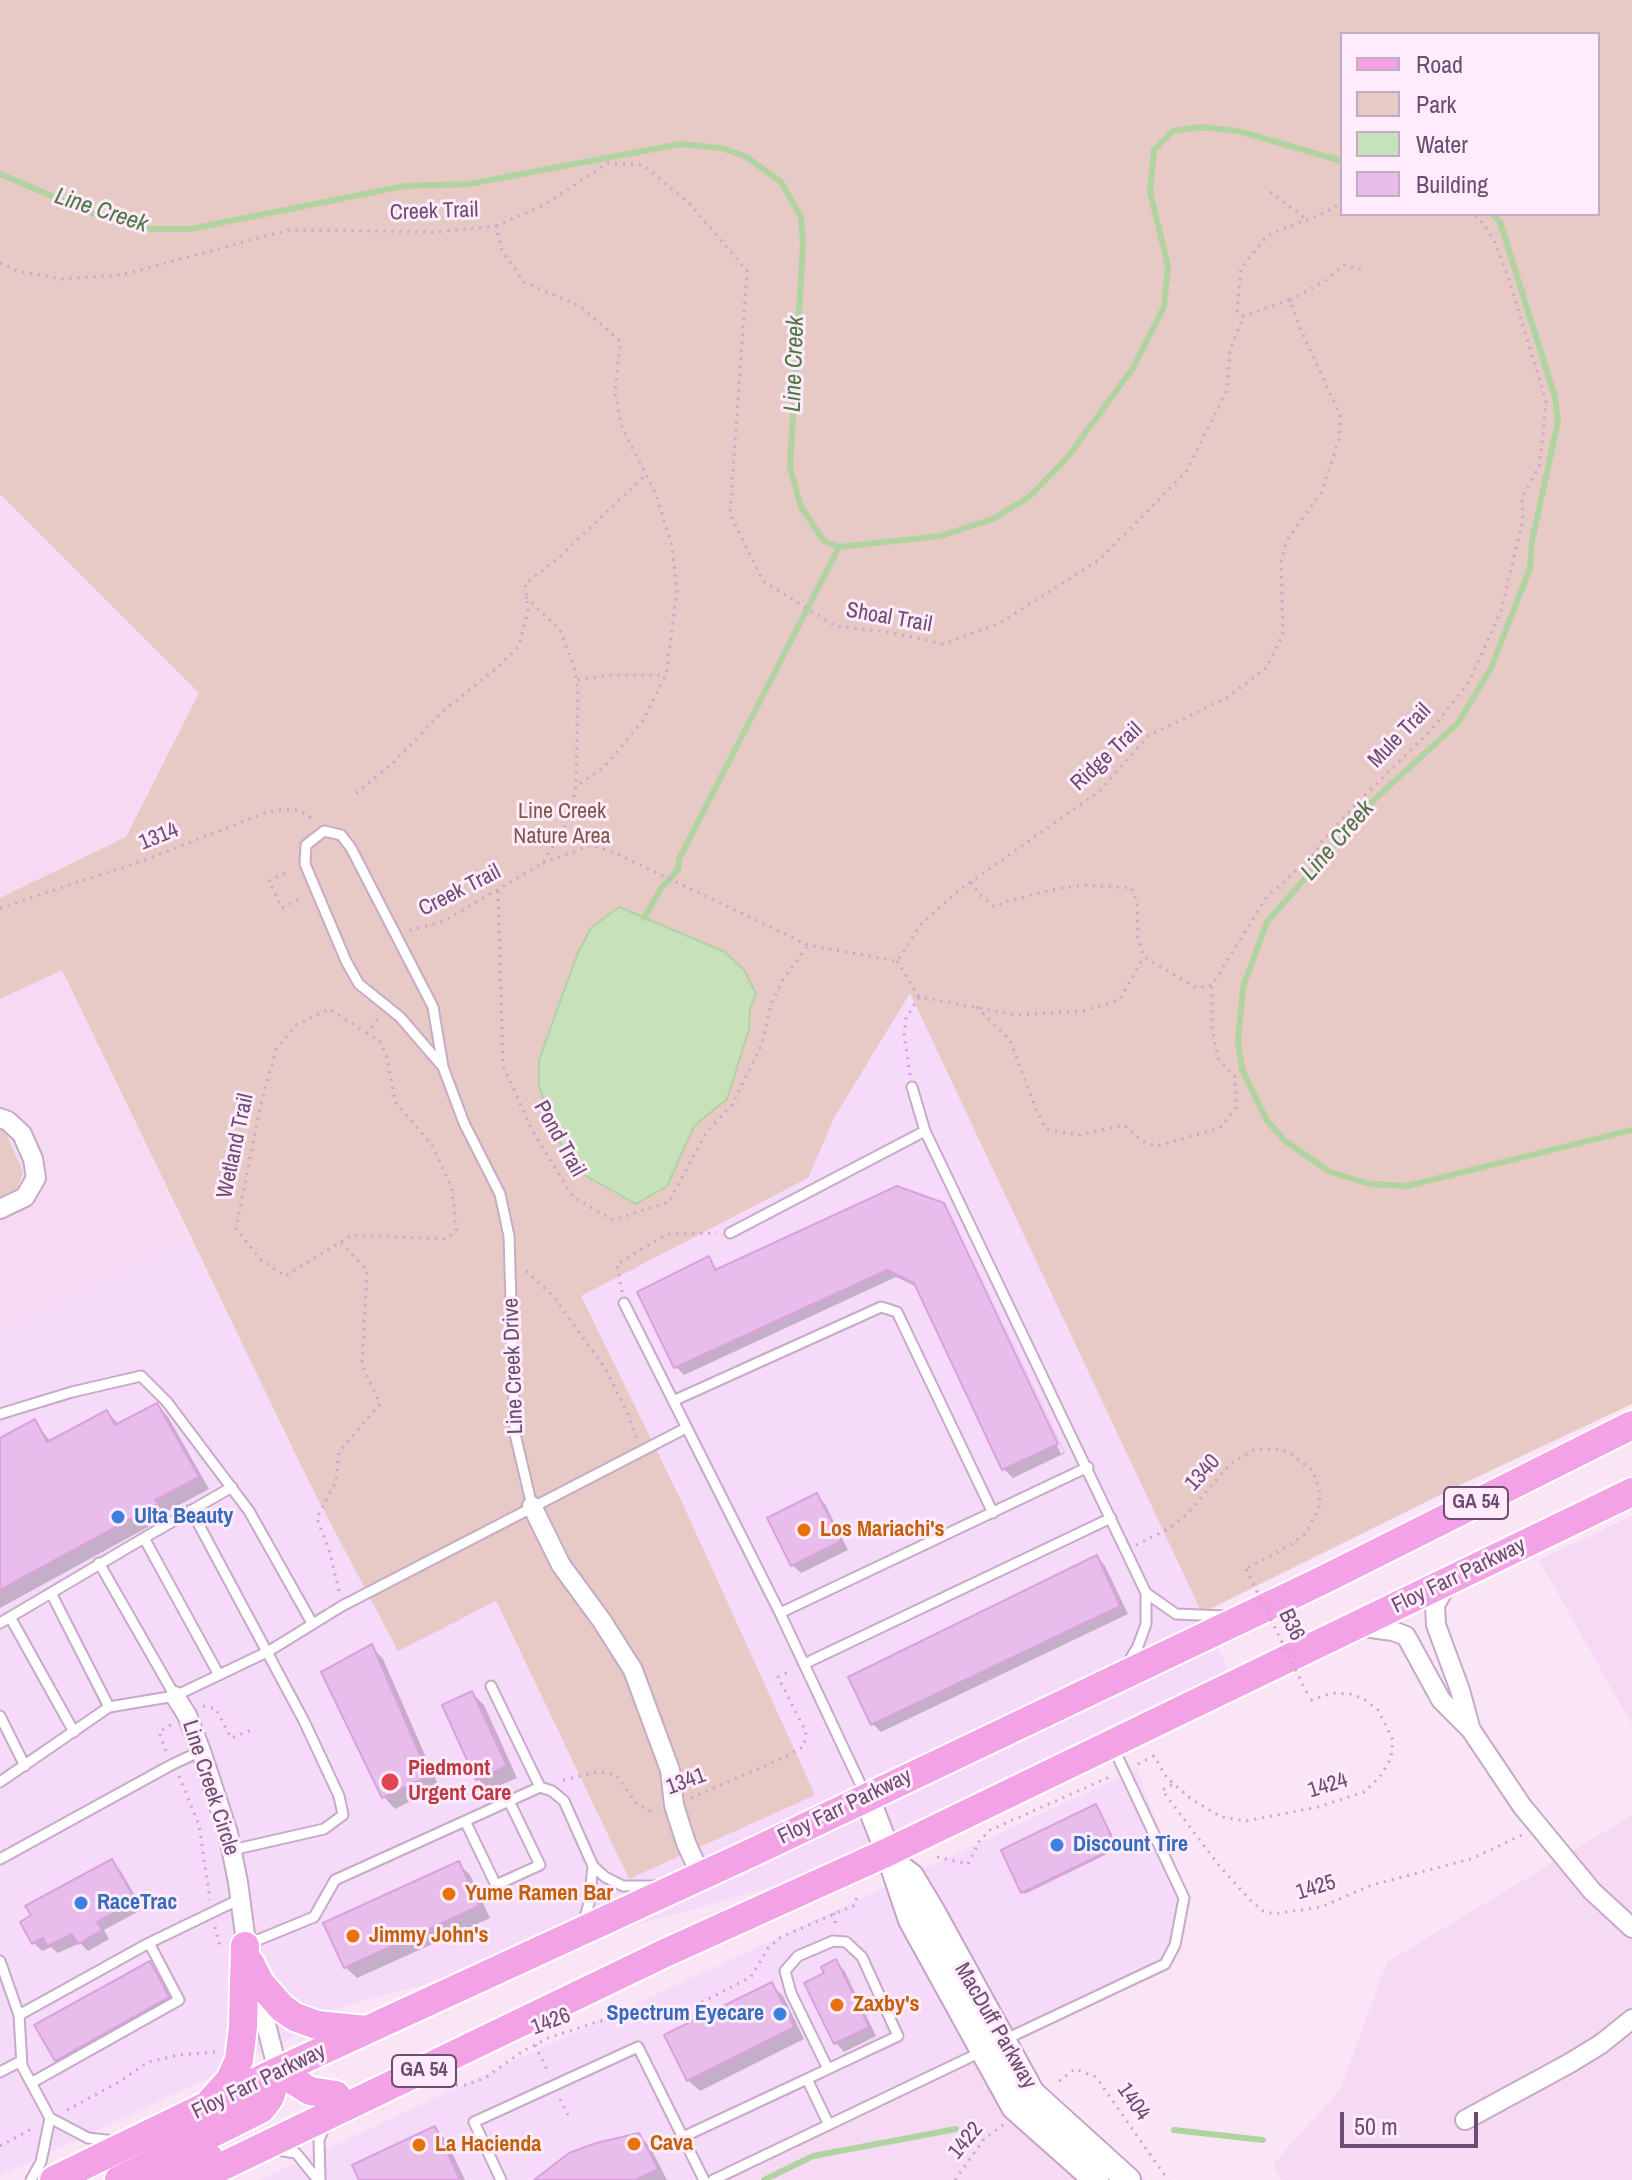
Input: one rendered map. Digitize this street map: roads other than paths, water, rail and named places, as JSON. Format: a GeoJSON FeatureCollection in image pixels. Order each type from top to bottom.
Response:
{"type":"FeatureCollection","features":[{"type":"Feature","properties":{"kind":"main road","name":"Floy Farr Parkway"},"geometry":{"type":"LineString","coordinates":[[54,2180],[278,2071],[690,1881],[1255,1612],[1632,1425]]}},
{"type":"Feature","properties":{"kind":"main road","name":"Floy Farr Parkway"},"geometry":{"type":"LineString","coordinates":[[163,2180],[335,2104],[501,2023],[549,2008],[888,1852],[1632,1492]]}},
{"type":"Feature","properties":{"kind":"main road"},"geometry":{"type":"LineString","coordinates":[[247,1954],[260,1983],[282,2008],[295,2017],[317,2025],[368,2030]]}},
{"type":"Feature","properties":{"kind":"main road"},"geometry":{"type":"LineString","coordinates":[[206,2107],[230,2080],[239,2060],[247,1954]]}},
{"type":"Feature","properties":{"kind":"main road"},"geometry":{"type":"LineString","coordinates":[[119,2180],[261,2109],[270,2097],[278,2071],[335,2104]]}},
{"type":"Feature","properties":{"kind":"main road","name":"Floy Farr Parkway"},"geometry":{"type":"LineString","coordinates":[[194,2180],[250,2153],[335,2104]]}},
{"type":"Feature","properties":{"kind":"street"},"geometry":{"type":"LineString","coordinates":[[0,1118],[22,1134],[33,1159],[36,1178],[25,1197],[0,1209]]}},
{"type":"Feature","properties":{"kind":"street","name":"Line Creek Drive"},"geometry":{"type":"LineString","coordinates":[[532,1506],[561,1565],[633,1670],[670,1770],[690,1881]]}},
{"type":"Feature","properties":{"kind":"street"},"geometry":{"type":"LineString","coordinates":[[1449,1581],[1435,1605],[1436,1625],[1471,1730]]}},
{"type":"Feature","properties":{"kind":"street"},"geometry":{"type":"LineString","coordinates":[[1356,1626],[1406,1636],[1441,1700],[1471,1730],[1537,1825],[1592,1891],[1632,1928]]}},
{"type":"Feature","properties":{"kind":"street","name":"Line Creek Circle"},"geometry":{"type":"LineString","coordinates":[[175,1696],[187,1715],[201,1751],[232,1850],[239,1891]]}},
{"type":"Feature","properties":{"kind":"street","name":"MacDuff Parkway"},"geometry":{"type":"LineString","coordinates":[[866,1796],[888,1852],[903,1872],[911,1876],[931,1909],[992,2046],[1014,2107],[1096,2180]]}},
{"type":"Feature","properties":{"kind":"street"},"geometry":{"type":"LineString","coordinates":[[239,1891],[247,1954],[278,2071]]}},
{"type":"Feature","properties":{"kind":"street"},"geometry":{"type":"LineString","coordinates":[[1465,2120],[1580,2057],[1632,2019]]}},
{"type":"Feature","properties":{"kind":"street","name":"MacDuff Parkway"},"geometry":{"type":"LineString","coordinates":[[992,2046],[1032,2093],[1126,2179]]}},
{"type":"Feature","properties":{"kind":"lane","name":"Line Creek Drive"},"geometry":{"type":"LineString","coordinates":[[443,1067],[400,1017],[359,984],[335,938],[305,864],[306,845],[324,831],[341,835],[351,848],[433,1007],[443,1067],[464,1123],[500,1194],[509,1236],[515,1434],[532,1506]]}},
{"type":"Feature","properties":{"kind":"lane"},"geometry":{"type":"LineString","coordinates":[[912,1087],[925,1131],[1146,1593],[1146,1624],[1138,1646],[1121,1675]]}},
{"type":"Feature","properties":{"kind":"lane"},"geometry":{"type":"LineString","coordinates":[[730,1233],[925,1131]]}},
{"type":"Feature","properties":{"kind":"lane"},"geometry":{"type":"LineString","coordinates":[[624,1303],[780,1613],[866,1796]]}},
{"type":"Feature","properties":{"kind":"lane"},"geometry":{"type":"LineString","coordinates":[[673,1401],[881,1307],[897,1312],[993,1513]]}},
{"type":"Feature","properties":{"kind":"lane"},"geometry":{"type":"LineString","coordinates":[[0,1414],[72,1392],[141,1376],[167,1402],[249,1511],[312,1623]]}},
{"type":"Feature","properties":{"kind":"lane"},"geometry":{"type":"LineString","coordinates":[[0,1782],[109,1707],[175,1696],[269,1651],[342,1606],[686,1428]]}},
{"type":"Feature","properties":{"kind":"lane"},"geometry":{"type":"LineString","coordinates":[[780,1613],[1088,1467]]}},
{"type":"Feature","properties":{"kind":"lane"},"geometry":{"type":"LineString","coordinates":[[74,1732],[5,1620],[232,1487]]}},
{"type":"Feature","properties":{"kind":"lane"},"geometry":{"type":"LineString","coordinates":[[191,1510],[269,1651],[339,1796],[343,1815],[324,1829],[232,1850]]}},
{"type":"Feature","properties":{"kind":"lane"},"geometry":{"type":"LineString","coordinates":[[804,1664],[1111,1518]]}},
{"type":"Feature","properties":{"kind":"lane"},"geometry":{"type":"LineString","coordinates":[[144,1538],[219,1675]]}},
{"type":"Feature","properties":{"kind":"lane"},"geometry":{"type":"LineString","coordinates":[[99,1563],[175,1696]]}},
{"type":"Feature","properties":{"kind":"lane"},"geometry":{"type":"LineString","coordinates":[[51,1593],[109,1707]]}},
{"type":"Feature","properties":{"kind":"lane"},"geometry":{"type":"LineString","coordinates":[[1146,1593],[1176,1614],[1217,1618],[1255,1612]]}},
{"type":"Feature","properties":{"kind":"lane"},"geometry":{"type":"LineString","coordinates":[[491,1686],[540,1787]]}},
{"type":"Feature","properties":{"kind":"lane"},"geometry":{"type":"LineString","coordinates":[[0,1716],[25,1766]]}},
{"type":"Feature","properties":{"kind":"lane"},"geometry":{"type":"LineString","coordinates":[[713,2180],[1165,1964],[1175,1945],[1184,1898],[1112,1744]]}},
{"type":"Feature","properties":{"kind":"lane"},"geometry":{"type":"LineString","coordinates":[[0,1859],[201,1751]]}},
{"type":"Feature","properties":{"kind":"lane"},"geometry":{"type":"LineString","coordinates":[[247,1954],[314,1917],[335,1880],[540,1787],[552,1791],[564,1801],[593,1866],[605,1877],[623,1886],[690,1881]]}},
{"type":"Feature","properties":{"kind":"lane"},"geometry":{"type":"LineString","coordinates":[[465,1821],[496,1885],[540,1865],[509,1801]]}},
{"type":"Feature","properties":{"kind":"lane"},"geometry":{"type":"LineString","coordinates":[[581,1929],[589,1903],[593,1866]]}},
{"type":"Feature","properties":{"kind":"lane"},"geometry":{"type":"LineString","coordinates":[[19,2015],[239,1891]]}},
{"type":"Feature","properties":{"kind":"lane"},"geometry":{"type":"LineString","coordinates":[[683,2137],[807,2079],[898,2036],[862,1957],[846,1942],[833,1941],[798,1956],[785,1971],[791,1993],[828,2069]]}},
{"type":"Feature","properties":{"kind":"lane"},"geometry":{"type":"LineString","coordinates":[[31,2083],[179,2000],[149,1943]]}},
{"type":"Feature","properties":{"kind":"lane"},"geometry":{"type":"LineString","coordinates":[[0,1961],[19,2015],[21,2061],[50,2118],[88,2138],[130,2143]]}},
{"type":"Feature","properties":{"kind":"lane"},"geometry":{"type":"LineString","coordinates":[[501,2180],[474,2122],[638,2047],[704,2180]]}},
{"type":"Feature","properties":{"kind":"lane"},"geometry":{"type":"LineString","coordinates":[[0,2072],[21,2061]]}},
{"type":"Feature","properties":{"kind":"lane"},"geometry":{"type":"LineString","coordinates":[[807,2079],[829,2125]]}},
{"type":"Feature","properties":{"kind":"lane"},"geometry":{"type":"LineString","coordinates":[[319,2180],[319,2140],[335,2104]]}},
{"type":"Feature","properties":{"kind":"lane"},"geometry":{"type":"LineString","coordinates":[[31,2180],[41,2162],[50,2118]]}},
{"type":"Feature","properties":{"kind":"lane"},"geometry":{"type":"LineString","coordinates":[[250,2153],[278,2150],[296,2153],[319,2180]]}},
{"type":"Feature","properties":{"kind":"water"},"geometry":{"type":"Polygon","coordinates":[[[619,907],[725,952],[744,970],[756,994],[750,1008],[749,1029],[727,1099],[694,1126],[667,1186],[636,1204],[572,1168],[553,1128],[539,1085],[539,1060],[577,955],[591,928],[619,907]]]}},
{"type":"Feature","properties":{"kind":"waterway","name":"Line Creek"},"geometry":{"type":"LineString","coordinates":[[0,174],[97,215],[149,229],[190,229],[404,186],[469,184],[680,144],[721,148],[747,157],[781,182],[801,217],[803,245],[790,467],[801,507],[824,541],[839,547],[940,536],[993,519],[1029,497],[1067,458],[1133,368],[1164,307],[1168,266],[1150,192],[1154,150],[1173,131],[1201,127],[1238,131],[1340,160]]}},
{"type":"Feature","properties":{"kind":"waterway","name":"Line Creek"},"geometry":{"type":"LineString","coordinates":[[1494,216],[1500,222],[1555,397],[1558,422],[1532,541],[1530,568],[1491,668],[1458,723],[1375,799],[1267,922],[1243,987],[1238,1042],[1242,1069],[1266,1119],[1284,1140],[1330,1172],[1370,1184],[1407,1186],[1632,1130]]}},
{"type":"Feature","properties":{"kind":"waterway"},"geometry":{"type":"LineString","coordinates":[[644,918],[660,890],[678,870],[679,859],[839,547]]}},
{"type":"Feature","properties":{"kind":"waterway"},"geometry":{"type":"LineString","coordinates":[[764,2180],[813,2156],[956,2129]]}},
{"type":"Feature","properties":{"kind":"waterway"},"geometry":{"type":"LineString","coordinates":[[1174,2130],[1263,2140]]}},
{"type":"Feature","properties":{"kind":"place","name":"Ulta Beauty"},"geometry":{"type":"Point","coordinates":[118,1517]}},
{"type":"Feature","properties":{"kind":"place","name":"Los Mariachi's"},"geometry":{"type":"Point","coordinates":[804,1530]}},
{"type":"Feature","properties":{"kind":"place","name":"Piedmont Urgent Care"},"geometry":{"type":"Point","coordinates":[390,1782]}},
{"type":"Feature","properties":{"kind":"place","name":"Discount Tire"},"geometry":{"type":"Point","coordinates":[1057,1845]}},
{"type":"Feature","properties":{"kind":"place","name":"Yume Ramen Bar"},"geometry":{"type":"Point","coordinates":[449,1894]}},
{"type":"Feature","properties":{"kind":"place","name":"RaceTrac"},"geometry":{"type":"Point","coordinates":[81,1903]}},
{"type":"Feature","properties":{"kind":"place","name":"Jimmy John's"},"geometry":{"type":"Point","coordinates":[353,1936]}},
{"type":"Feature","properties":{"kind":"place","name":"Zaxby's"},"geometry":{"type":"Point","coordinates":[837,2005]}},
{"type":"Feature","properties":{"kind":"place","name":"Spectrum Eyecare"},"geometry":{"type":"Point","coordinates":[780,2014]}},
{"type":"Feature","properties":{"kind":"place","name":"Cava"},"geometry":{"type":"Point","coordinates":[634,2144]}},
{"type":"Feature","properties":{"kind":"place","name":"La Hacienda"},"geometry":{"type":"Point","coordinates":[419,2145]}},
{"type":"Feature","properties":{"kind":"park label","name":"Line Creek Nature Area"},"geometry":{"type":"Point","coordinates":[562,824]}}]}
